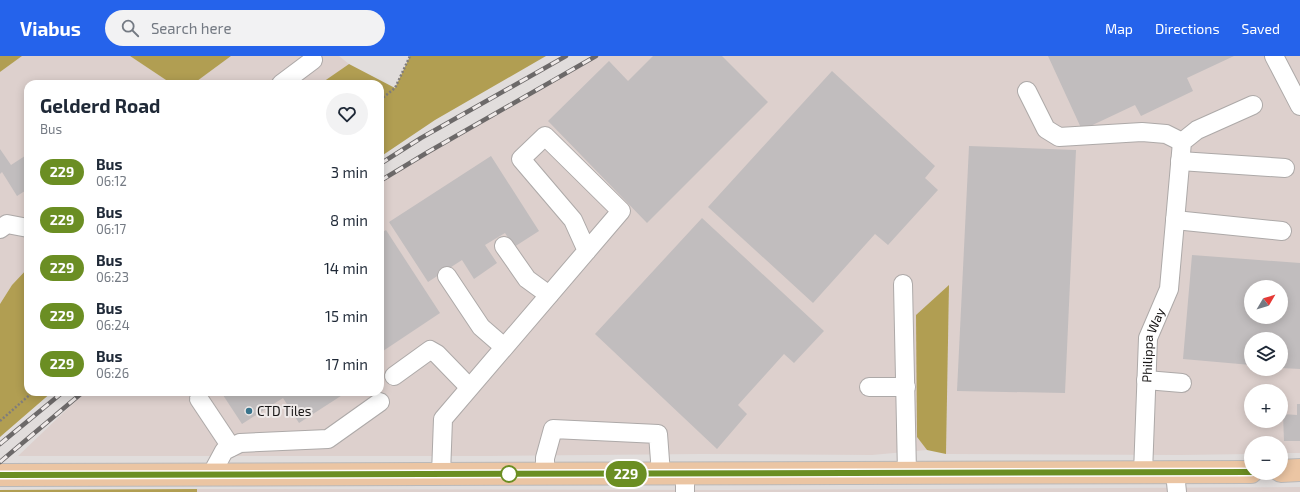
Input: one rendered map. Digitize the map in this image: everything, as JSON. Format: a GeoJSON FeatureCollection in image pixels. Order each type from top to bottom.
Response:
{"type":"FeatureCollection","features":[{"type":"Feature","properties":{"kind":"main road"},"geometry":{"type":"LineString","coordinates":[[1288,471],[1300,470]]}},
{"type":"Feature","properties":{"kind":"main road"},"geometry":{"type":"LineString","coordinates":[[0,475],[661,474],[685,483],[907,473],[1143,473],[1176,482],[1244,473]]}},
{"type":"Feature","properties":{"kind":"lane"},"geometry":{"type":"LineString","coordinates":[[1274,56],[1300,106]]}},
{"type":"Feature","properties":{"kind":"lane"},"geometry":{"type":"LineString","coordinates":[[286,80],[313,60]]}},
{"type":"Feature","properties":{"kind":"lane"},"geometry":{"type":"LineString","coordinates":[[1027,91],[1046,129],[1059,137],[1142,132],[1166,134],[1182,142],[1197,130],[1253,106]]}},
{"type":"Feature","properties":{"kind":"lane"},"geometry":{"type":"LineString","coordinates":[[441,474],[442,418],[621,211],[545,136],[521,159],[573,220],[586,251]]}},
{"type":"Feature","properties":{"kind":"lane","name":"Philippa Way"},"geometry":{"type":"LineString","coordinates":[[1143,473],[1148,338],[1169,289],[1182,142]]}},
{"type":"Feature","properties":{"kind":"lane"},"geometry":{"type":"LineString","coordinates":[[1180,160],[1285,168]]}},
{"type":"Feature","properties":{"kind":"lane"},"geometry":{"type":"LineString","coordinates":[[1175,220],[1282,231]]}},
{"type":"Feature","properties":{"kind":"lane"},"geometry":{"type":"LineString","coordinates":[[0,229],[7,224],[24,227]]}},
{"type":"Feature","properties":{"kind":"lane"},"geometry":{"type":"LineString","coordinates":[[504,246],[527,279],[549,295]]}},
{"type":"Feature","properties":{"kind":"lane"},"geometry":{"type":"LineString","coordinates":[[447,276],[481,328],[504,347]]}},
{"type":"Feature","properties":{"kind":"lane"},"geometry":{"type":"LineString","coordinates":[[903,284],[907,473]]}},
{"type":"Feature","properties":{"kind":"lane"},"geometry":{"type":"LineString","coordinates":[[394,376],[430,350],[436,354],[469,387]]}},
{"type":"Feature","properties":{"kind":"lane"},"geometry":{"type":"LineString","coordinates":[[1146,380],[1182,383]]}},
{"type":"Feature","properties":{"kind":"lane"},"geometry":{"type":"LineString","coordinates":[[869,387],[906,387]]}},
{"type":"Feature","properties":{"kind":"lane"},"geometry":{"type":"LineString","coordinates":[[199,399],[231,447]]}},
{"type":"Feature","properties":{"kind":"lane"},"geometry":{"type":"LineString","coordinates":[[211,475],[224,450],[240,443],[328,439],[380,402]]}},
{"type":"Feature","properties":{"kind":"lane"},"geometry":{"type":"LineString","coordinates":[[545,474],[545,458],[553,430],[658,434],[661,474]]}},
{"type":"Feature","properties":{"kind":"path"},"geometry":{"type":"LineString","coordinates":[[384,97],[395,88],[410,56]]}},
{"type":"Feature","properties":{"kind":"path"},"geometry":{"type":"LineString","coordinates":[[0,421],[28,396]]}},
{"type":"Feature","properties":{"kind":"shaded area"},"geometry":{"type":"Polygon","coordinates":[[[0,56],[22,56],[0,72],[0,56]]]}},
{"type":"Feature","properties":{"kind":"shaded area"},"geometry":{"type":"Polygon","coordinates":[[[22,56],[130,56],[166,80],[24,80],[24,272],[12,285],[0,304],[0,72],[22,56]]]}},
{"type":"Feature","properties":{"kind":"shaded area"},"geometry":{"type":"Polygon","coordinates":[[[130,56],[231,56],[198,80],[166,80],[130,56]]]}},
{"type":"Feature","properties":{"kind":"shaded area"},"geometry":{"type":"Polygon","coordinates":[[[231,56],[339,56],[349,64],[326,80],[198,80],[231,56]]]}},
{"type":"Feature","properties":{"kind":"shaded area"},"geometry":{"type":"Polygon","coordinates":[[[410,56],[546,56],[435,120],[384,154],[384,82],[395,88],[410,56]]]}},
{"type":"Feature","properties":{"kind":"shaded area"},"geometry":{"type":"Polygon","coordinates":[[[596,56],[1300,56],[1300,453],[1288,453],[1288,436],[1244,436],[1244,454],[946,454],[949,286],[917,437],[927,450],[872,455],[701,454],[489,456],[18,456],[81,396],[384,396],[384,179],[596,56]]]}},
{"type":"Feature","properties":{"kind":"shaded area"},"geometry":{"type":"Polygon","coordinates":[[[349,64],[380,80],[326,80],[349,64]]]}},
{"type":"Feature","properties":{"kind":"shaded area"},"geometry":{"type":"Polygon","coordinates":[[[24,272],[24,396],[47,396],[0,437],[0,304],[12,285],[24,272]]]}},
{"type":"Feature","properties":{"kind":"shaded area"},"geometry":{"type":"Polygon","coordinates":[[[949,285],[946,454],[927,450],[917,437],[916,315],[949,285]]]}},
{"type":"Feature","properties":{"kind":"shaded area"},"geometry":{"type":"Polygon","coordinates":[[[1300,487],[1300,492],[197,492],[197,489],[728,490],[1300,487]]]}},
{"type":"Feature","properties":{"kind":"shaded area"},"geometry":{"type":"Polygon","coordinates":[[[197,489],[197,492],[0,492],[0,490],[197,489]]]}},
{"type":"Feature","properties":{"kind":"building"},"geometry":{"type":"Polygon","coordinates":[[[653,56],[722,56],[768,102],[647,223],[548,121],[609,61],[628,81],[653,56]]]}},
{"type":"Feature","properties":{"kind":"building"},"geometry":{"type":"Polygon","coordinates":[[[1048,56],[1234,56],[1187,78],[1193,91],[1141,116],[1135,105],[1082,130],[1048,56]]]}},
{"type":"Feature","properties":{"kind":"building"},"geometry":{"type":"Polygon","coordinates":[[[832,71],[935,166],[925,178],[938,190],[888,245],[875,234],[813,303],[708,207],[832,71]]]}},
{"type":"Feature","properties":{"kind":"building"},"geometry":{"type":"Polygon","coordinates":[[[969,146],[1076,150],[1065,393],[957,391],[969,146]]]}},
{"type":"Feature","properties":{"kind":"building"},"geometry":{"type":"Polygon","coordinates":[[[0,149],[11,165],[24,157],[24,192],[17,196],[2,172],[0,174],[0,149]]]}},
{"type":"Feature","properties":{"kind":"building"},"geometry":{"type":"Polygon","coordinates":[[[491,156],[539,231],[514,247],[505,233],[485,245],[497,263],[474,279],[462,260],[428,282],[389,222],[491,156]]]}},
{"type":"Feature","properties":{"kind":"building"},"geometry":{"type":"Polygon","coordinates":[[[702,218],[824,331],[794,363],[784,354],[738,405],[747,414],[717,449],[595,334],[702,218]]]}},
{"type":"Feature","properties":{"kind":"building"},"geometry":{"type":"Polygon","coordinates":[[[386,230],[440,313],[384,350],[384,231],[386,230]]]}},
{"type":"Feature","properties":{"kind":"building"},"geometry":{"type":"Polygon","coordinates":[[[1192,255],[1300,263],[1300,369],[1288,368],[1288,332],[1244,332],[1244,364],[1183,359],[1192,255]]]}},
{"type":"Feature","properties":{"kind":"building"},"geometry":{"type":"Polygon","coordinates":[[[224,396],[341,396],[299,423],[283,398],[242,424],[224,396]]]}},
{"type":"Feature","properties":{"kind":"building"},"geometry":{"type":"Polygon","coordinates":[[[1297,404],[1300,404],[1300,441],[1288,441],[1288,436],[1284,436],[1284,428],[1288,428],[1288,414],[1297,415],[1297,404]]]}},
{"type":"Feature","properties":{"kind":"railway"},"geometry":{"type":"LineString","coordinates":[[384,161],[421,138],[566,56]]}},
{"type":"Feature","properties":{"kind":"railway"},"geometry":{"type":"LineString","coordinates":[[384,179],[596,56]]}},
{"type":"Feature","properties":{"kind":"railway"},"geometry":{"type":"LineString","coordinates":[[0,444],[58,396]]}},
{"type":"Feature","properties":{"kind":"railway"},"geometry":{"type":"LineString","coordinates":[[0,462],[78,396]]}},
{"type":"Feature","properties":{"kind":"bus line","name":"229"},"geometry":{"type":"LineString","coordinates":[[0,475],[1244,473]]}},
{"type":"Feature","properties":{"kind":"place","name":"CTD Tiles"},"geometry":{"type":"Point","coordinates":[249,411]}}]}
